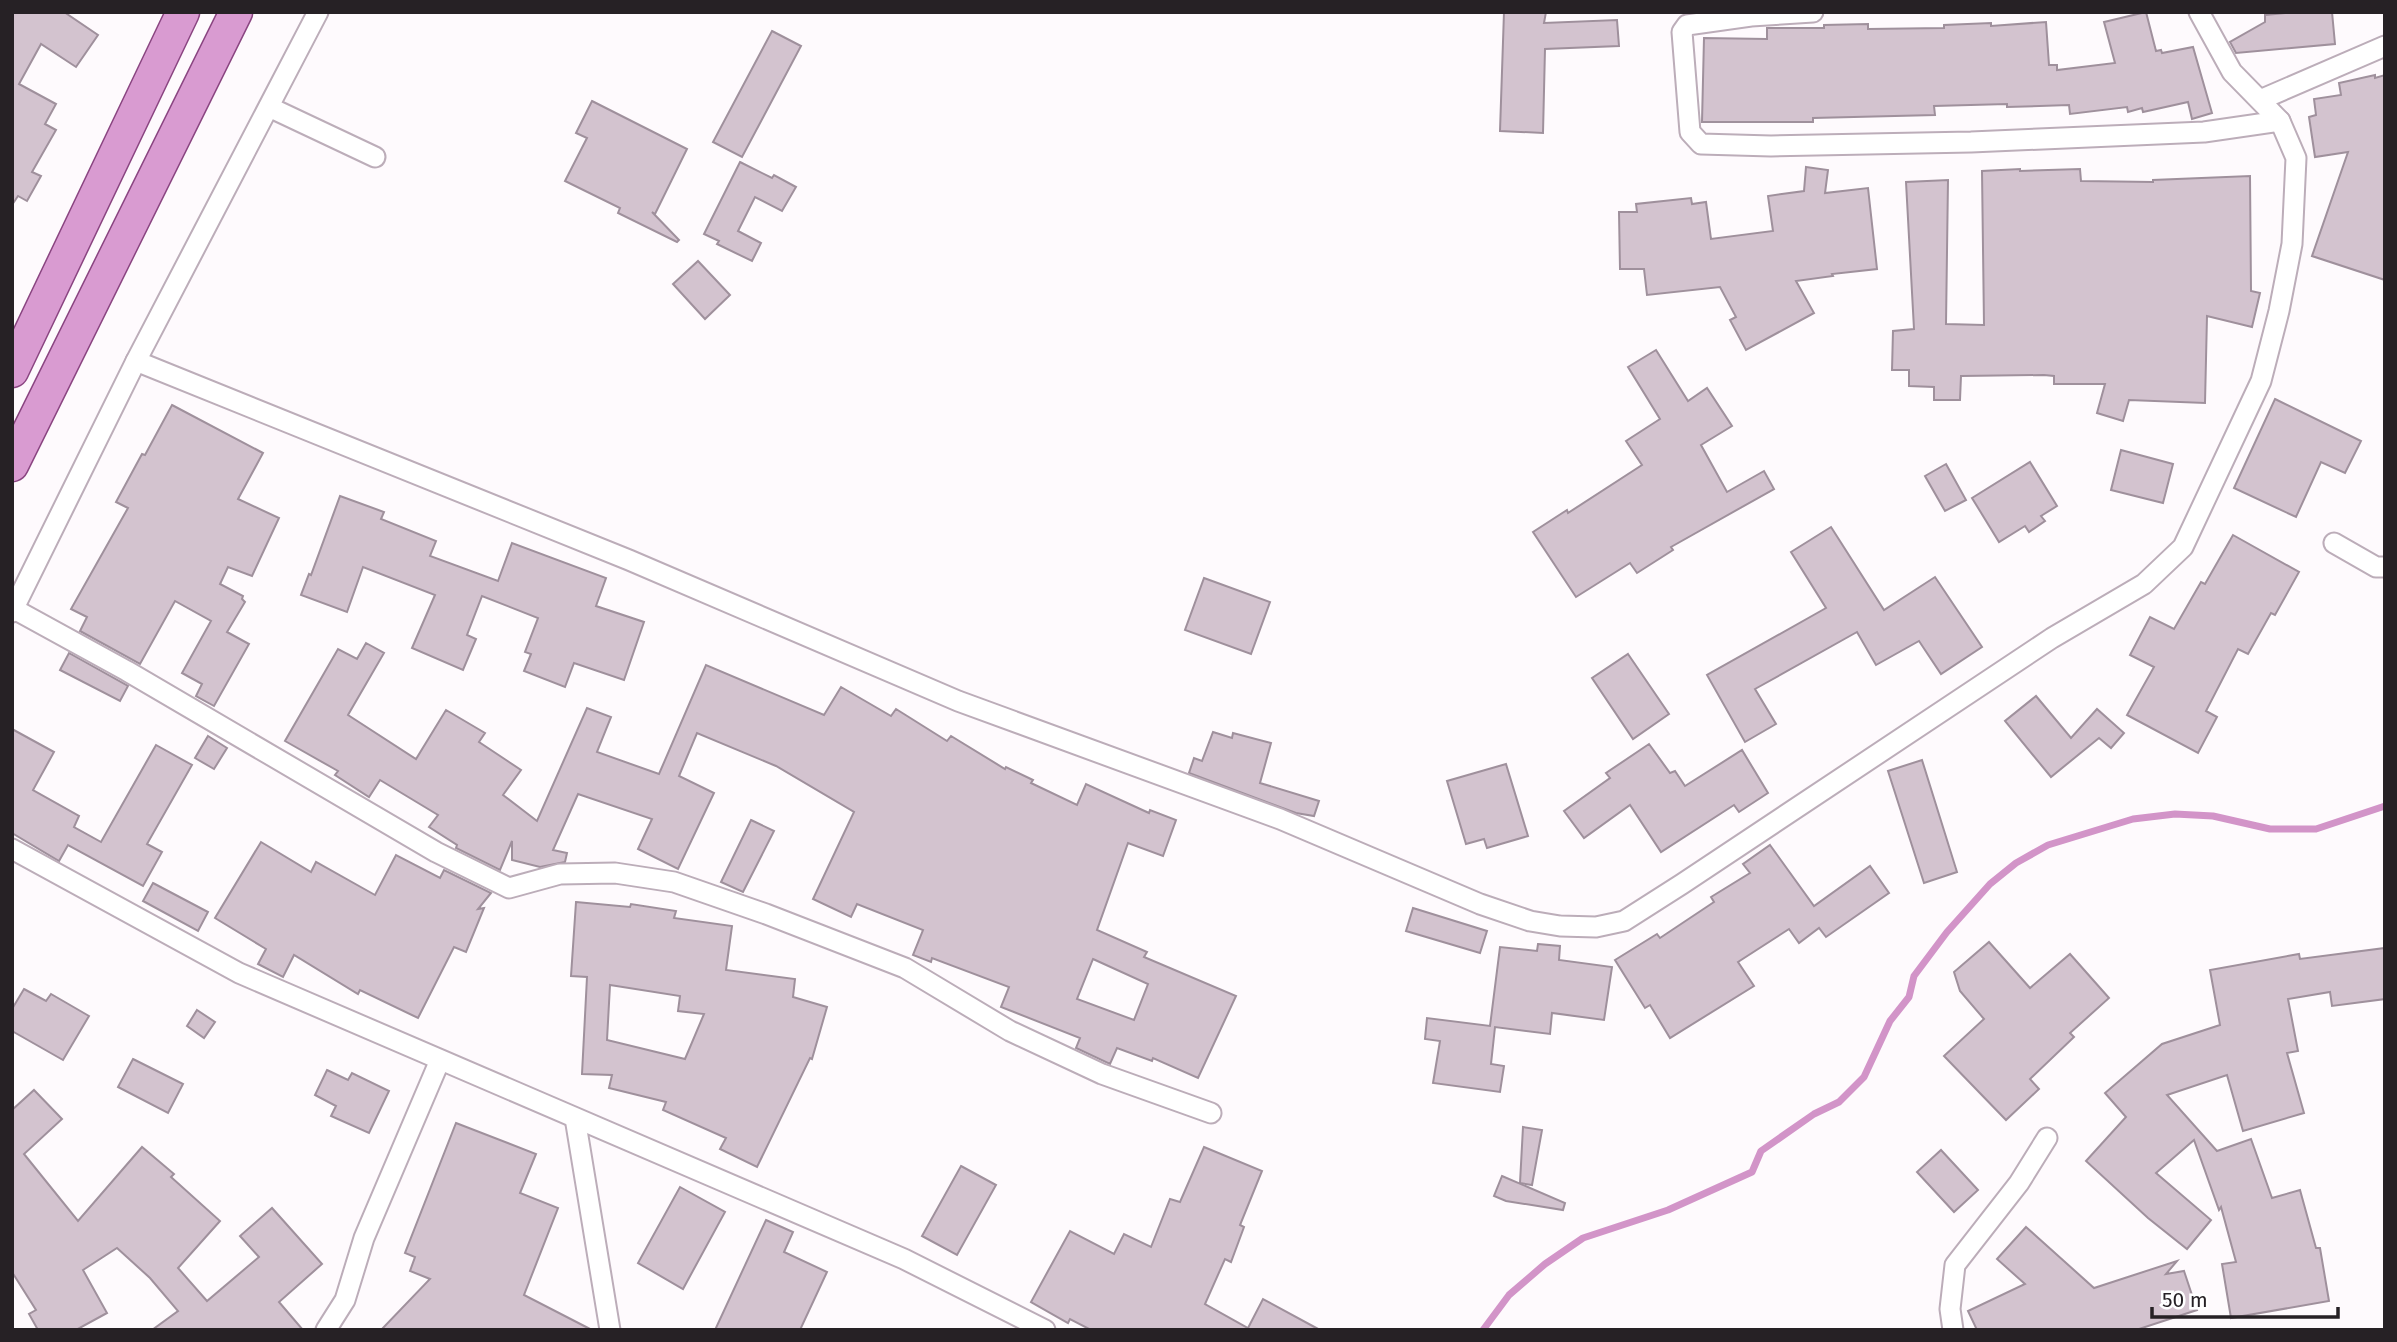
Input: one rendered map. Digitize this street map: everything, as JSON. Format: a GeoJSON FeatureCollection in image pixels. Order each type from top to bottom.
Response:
{"type":"FeatureCollection","features":[{"type":"Feature","properties":{"kind":"main road"},"geometry":{"type":"LineString","coordinates":[[12,371],[183,12]]}},
{"type":"Feature","properties":{"kind":"main road"},"geometry":{"type":"LineString","coordinates":[[12,465],[236,12]]}},
{"type":"Feature","properties":{"kind":"street"},"geometry":{"type":"LineString","coordinates":[[318,12],[136,361],[13,611],[127,671],[436,852],[509,888],[561,874],[615,873],[674,882],[766,914],[905,968],[1022,1037],[1102,1074],[1211,1113]]}},
{"type":"Feature","properties":{"kind":"street"},"geometry":{"type":"LineString","coordinates":[[1813,12],[1751,16],[1687,25],[1682,32],[1690,132],[1701,144],[1771,146],[1985,142],[2204,132],[2280,121]]}},
{"type":"Feature","properties":{"kind":"street"},"geometry":{"type":"LineString","coordinates":[[136,361],[629,560],[958,701],[1280,819],[1480,904],[1530,921],[1560,926],[1596,927],[1624,921],[1682,884],[2052,638],[2144,584],[2183,547],[2261,381],[2279,311],[2292,244],[2296,158],[2280,121],[2232,72],[2199,12]]}},
{"type":"Feature","properties":{"kind":"street"},"geometry":{"type":"LineString","coordinates":[[2260,100],[2385,46]]}},
{"type":"Feature","properties":{"kind":"street"},"geometry":{"type":"LineString","coordinates":[[269,107],[375,157]]}},
{"type":"Feature","properties":{"kind":"street"},"geometry":{"type":"LineString","coordinates":[[2334,543],[2376,567],[2385,567]]}},
{"type":"Feature","properties":{"kind":"street"},"geometry":{"type":"LineString","coordinates":[[12,849],[239,973],[904,1259],[1045,1330]]}},
{"type":"Feature","properties":{"kind":"street"},"geometry":{"type":"LineString","coordinates":[[326,1330],[345,1300],[364,1238],[440,1060]]}},
{"type":"Feature","properties":{"kind":"street"},"geometry":{"type":"LineString","coordinates":[[575,1118],[610,1330]]}},
{"type":"Feature","properties":{"kind":"street"},"geometry":{"type":"LineString","coordinates":[[1953,1330],[1951,1309],[1955,1265],[2019,1183],[2047,1138]]}},
{"type":"Feature","properties":{"kind":"building"},"geometry":{"type":"Polygon","coordinates":[[[12,12],[64,12],[98,35],[76,67],[41,44],[19,84],[56,104],[45,124],[56,130],[32,172],[41,176],[27,201],[18,196],[12,205],[12,12]]]}},
{"type":"Feature","properties":{"kind":"building"},"geometry":{"type":"Polygon","coordinates":[[[1504,12],[1546,12],[1544,23],[1617,20],[1619,46],[1545,49],[1543,133],[1500,131],[1504,12]]]}},
{"type":"Feature","properties":{"kind":"building"},"geometry":{"type":"Polygon","coordinates":[[[2146,12],[2156,51],[2161,50],[2162,53],[2193,47],[2212,113],[2192,119],[2188,102],[2143,112],[2142,108],[2128,112],[2127,107],[2070,114],[2069,105],[2007,107],[2007,104],[1934,106],[1935,115],[1813,118],[1813,122],[1702,122],[1704,38],[1767,39],[1767,28],[1824,28],[1824,25],[1868,24],[1868,29],[1944,28],[1944,25],[1991,23],[1991,26],[2046,22],[2049,65],[2057,65],[2057,70],[2115,63],[2104,22],[2146,12]]]}},
{"type":"Feature","properties":{"kind":"building"},"geometry":{"type":"Polygon","coordinates":[[[2332,12],[2335,44],[2236,53],[2230,42],[2265,22],[2265,15],[2332,12]]]}},
{"type":"Feature","properties":{"kind":"building"},"geometry":{"type":"Polygon","coordinates":[[[772,31],[801,46],[742,157],[713,142],[772,31]]]}},
{"type":"Feature","properties":{"kind":"building"},"geometry":{"type":"Polygon","coordinates":[[[2375,75],[2375,78],[2385,75],[2385,280],[2312,256],[2348,152],[2315,157],[2309,117],[2316,115],[2314,99],[2341,95],[2339,83],[2375,75]]]}},
{"type":"Feature","properties":{"kind":"building"},"geometry":{"type":"Polygon","coordinates":[[[592,101],[687,149],[655,214],[652,212],[679,240],[677,242],[618,213],[620,208],[565,181],[587,138],[576,133],[592,101]]]}},
{"type":"Feature","properties":{"kind":"building"},"geometry":{"type":"Polygon","coordinates":[[[740,162],[796,187],[782,211],[755,197],[738,231],[761,243],[752,261],[717,244],[719,241],[704,234],[740,162]]]}},
{"type":"Feature","properties":{"kind":"building"},"geometry":{"type":"Polygon","coordinates":[[[1806,167],[1828,170],[1825,193],[1868,188],[1877,269],[1796,281],[1814,313],[1746,350],[1730,320],[1736,317],[1720,287],[1647,295],[1644,269],[1620,269],[1619,212],[1637,212],[1636,204],[1691,198],[1692,204],[1706,202],[1711,239],[1773,231],[1768,196],[1804,191],[1806,167]]]}},
{"type":"Feature","properties":{"kind":"building"},"geometry":{"type":"Polygon","coordinates":[[[2080,169],[2081,181],[2153,182],[2250,176],[2251,291],[2260,293],[2252,327],[2207,316],[2205,403],[2129,400],[2123,421],[2097,413],[2105,384],[2054,384],[2054,376],[2044,375],[1961,376],[1960,400],[1934,400],[1934,387],[1909,386],[1909,370],[1892,370],[1893,331],[1914,329],[1906,182],[1948,180],[1946,324],[1984,325],[1982,171],[2080,169]]]}},
{"type":"Feature","properties":{"kind":"building"},"geometry":{"type":"Polygon","coordinates":[[[698,261],[730,295],[705,319],[673,284],[698,261]]]}},
{"type":"Feature","properties":{"kind":"building"},"geometry":{"type":"Polygon","coordinates":[[[1656,350],[1688,401],[1707,388],[1732,426],[1701,445],[1727,492],[1764,471],[1774,489],[1671,547],[1673,550],[1637,573],[1630,563],[1576,597],[1533,532],[1567,510],[1568,513],[1642,465],[1626,441],[1660,419],[1628,367],[1656,350]]]}},
{"type":"Feature","properties":{"kind":"building"},"geometry":{"type":"Polygon","coordinates":[[[2275,399],[2361,441],[2345,473],[2321,462],[2296,517],[2234,488],[2275,399]]]}},
{"type":"Feature","properties":{"kind":"building"},"geometry":{"type":"Polygon","coordinates":[[[172,405],[263,453],[238,499],[279,518],[252,576],[228,567],[220,584],[243,596],[245,602],[227,632],[249,644],[214,706],[196,696],[202,684],[182,673],[211,621],[175,601],[140,664],[80,631],[87,617],[71,609],[128,508],[116,502],[172,405]]]}},
{"type":"Feature","properties":{"kind":"building"},"geometry":{"type":"Polygon","coordinates":[[[2121,450],[2173,464],[2163,503],[2111,490],[2121,450]]]}},
{"type":"Feature","properties":{"kind":"building"},"geometry":{"type":"Polygon","coordinates":[[[2030,462],[2057,506],[2041,516],[2045,521],[2029,532],[2025,526],[1999,542],[1972,498],[2030,462]]]}},
{"type":"Feature","properties":{"kind":"building"},"geometry":{"type":"Polygon","coordinates":[[[1946,464],[1966,500],[1945,511],[1925,476],[1946,464]]]}},
{"type":"Feature","properties":{"kind":"building"},"geometry":{"type":"Polygon","coordinates":[[[340,496],[384,512],[381,519],[436,541],[430,556],[498,581],[512,543],[606,578],[596,606],[644,622],[624,680],[574,663],[565,687],[524,671],[531,654],[525,652],[538,618],[482,596],[467,635],[476,639],[463,670],[412,648],[435,595],[363,567],[347,612],[301,595],[340,496]]]}},
{"type":"Feature","properties":{"kind":"building"},"geometry":{"type":"Polygon","coordinates":[[[1831,527],[1884,610],[1935,577],[1982,647],[1941,674],[1919,641],[1876,665],[1857,632],[1755,689],[1776,724],[1745,742],[1707,675],[1826,608],[1791,552],[1831,527]]]}},
{"type":"Feature","properties":{"kind":"building"},"geometry":{"type":"Polygon","coordinates":[[[2233,535],[2299,572],[2275,615],[2271,613],[2248,654],[2238,649],[2206,711],[2217,717],[2198,753],[2127,715],[2154,667],[2130,655],[2150,617],[2174,629],[2201,582],[2205,584],[2233,535]]]}},
{"type":"Feature","properties":{"kind":"building"},"geometry":{"type":"Polygon","coordinates":[[[1204,578],[1270,602],[1251,654],[1185,630],[1204,578]]]}},
{"type":"Feature","properties":{"kind":"building"},"geometry":{"type":"Polygon","coordinates":[[[366,643],[384,653],[348,715],[416,759],[446,710],[485,733],[479,742],[521,770],[503,795],[537,821],[587,708],[611,717],[597,752],[659,774],[706,665],[824,715],[841,687],[891,716],[896,709],[947,741],[951,736],[1005,769],[1006,767],[1033,780],[1031,783],[1077,805],[1086,784],[1149,813],[1150,810],[1176,820],[1163,856],[1128,843],[1097,930],[1147,952],[1144,957],[1236,996],[1198,1078],[1153,1058],[1152,1061],[1117,1048],[1110,1064],[1076,1048],[1080,1038],[1001,1007],[1009,987],[932,958],[931,962],[913,955],[923,930],[857,904],[851,917],[813,899],[854,812],[776,766],[697,733],[679,776],[714,793],[678,869],[638,849],[652,819],[578,794],[553,850],[567,853],[565,862],[540,867],[512,860],[512,841],[500,870],[456,848],[457,845],[429,827],[438,815],[380,780],[369,797],[335,775],[338,771],[285,741],[338,649],[357,659],[366,643]],[[1093,959],[1077,999],[1134,1020],[1148,984],[1093,959]]]}},
{"type":"Feature","properties":{"kind":"building"},"geometry":{"type":"Polygon","coordinates":[[[69,653],[128,686],[120,701],[60,670],[69,653]]]}},
{"type":"Feature","properties":{"kind":"building"},"geometry":{"type":"Polygon","coordinates":[[[1628,654],[1669,714],[1633,739],[1592,678],[1628,654]]]}},
{"type":"Feature","properties":{"kind":"building"},"geometry":{"type":"Polygon","coordinates":[[[2036,696],[2071,738],[2097,709],[2124,733],[2111,748],[2099,738],[2051,777],[2005,721],[2036,696]]]}},
{"type":"Feature","properties":{"kind":"building"},"geometry":{"type":"Polygon","coordinates":[[[12,729],[54,752],[33,790],[79,816],[74,827],[101,842],[156,745],[192,765],[147,844],[162,852],[143,886],[68,845],[59,861],[12,833],[12,729]]]}},
{"type":"Feature","properties":{"kind":"building"},"geometry":{"type":"Polygon","coordinates":[[[1213,732],[1232,738],[1233,733],[1271,743],[1260,783],[1319,801],[1314,816],[1296,813],[1189,773],[1194,758],[1202,761],[1213,732]]]}},
{"type":"Feature","properties":{"kind":"building"},"geometry":{"type":"Polygon","coordinates":[[[208,736],[227,748],[214,769],[195,758],[208,736]]]}},
{"type":"Feature","properties":{"kind":"building"},"geometry":{"type":"Polygon","coordinates":[[[1649,744],[1670,773],[1675,771],[1685,786],[1742,750],[1768,793],[1739,812],[1734,805],[1661,852],[1630,805],[1584,838],[1564,811],[1610,778],[1606,773],[1649,744]]]}},
{"type":"Feature","properties":{"kind":"building"},"geometry":{"type":"Polygon","coordinates":[[[1922,760],[1957,872],[1924,883],[1888,771],[1922,760]]]}},
{"type":"Feature","properties":{"kind":"building"},"geometry":{"type":"Polygon","coordinates":[[[1506,764],[1528,836],[1487,848],[1484,839],[1466,844],[1447,781],[1506,764]]]}},
{"type":"Feature","properties":{"kind":"building"},"geometry":{"type":"Polygon","coordinates":[[[751,820],[774,831],[743,892],[721,882],[751,820]]]}},
{"type":"Feature","properties":{"kind":"building"},"geometry":{"type":"Polygon","coordinates":[[[261,842],[311,872],[316,862],[375,895],[396,855],[440,878],[444,870],[491,893],[478,909],[484,908],[466,952],[454,947],[418,1018],[360,990],[358,994],[294,955],[283,977],[258,964],[266,949],[215,918],[261,842]]]}},
{"type":"Feature","properties":{"kind":"building"},"geometry":{"type":"Polygon","coordinates":[[[1770,845],[1814,906],[1870,866],[1889,893],[1826,937],[1819,928],[1799,943],[1789,929],[1738,962],[1754,986],[1670,1038],[1650,1005],[1645,1008],[1615,960],[1657,934],[1660,938],[1714,902],[1711,897],[1750,873],[1743,864],[1770,845]]]}},
{"type":"Feature","properties":{"kind":"building"},"geometry":{"type":"Polygon","coordinates":[[[153,883],[208,912],[198,931],[143,901],[153,883]]]}},
{"type":"Feature","properties":{"kind":"building"},"geometry":{"type":"Polygon","coordinates":[[[576,902],[630,907],[631,904],[676,911],[674,918],[732,926],[726,970],[795,979],[793,997],[827,1007],[812,1059],[810,1058],[757,1167],[720,1149],[726,1138],[663,1110],[666,1102],[609,1088],[612,1075],[582,1074],[587,977],[571,976],[576,902]],[[610,985],[607,1040],[685,1059],[704,1014],[678,1011],[680,996],[610,985]]]}},
{"type":"Feature","properties":{"kind":"building"},"geometry":{"type":"Polygon","coordinates":[[[1413,908],[1487,931],[1480,953],[1406,931],[1413,908]]]}},
{"type":"Feature","properties":{"kind":"building"},"geometry":{"type":"Polygon","coordinates":[[[1989,942],[2030,988],[2070,954],[2109,998],[2070,1033],[2074,1037],[2030,1079],[2039,1089],[2006,1120],[1944,1056],[1984,1019],[1960,991],[1954,972],[1989,942]]]}},
{"type":"Feature","properties":{"kind":"building"},"geometry":{"type":"Polygon","coordinates":[[[1538,944],[1560,946],[1559,960],[1612,967],[1604,1020],[1552,1013],[1550,1034],[1495,1027],[1491,1064],[1504,1066],[1500,1092],[1433,1083],[1440,1041],[1425,1039],[1427,1018],[1490,1026],[1500,947],[1537,951],[1538,944]]]}},
{"type":"Feature","properties":{"kind":"building"},"geometry":{"type":"Polygon","coordinates":[[[2385,948],[2385,999],[2332,1006],[2330,992],[2288,999],[2298,1051],[2287,1053],[2304,1113],[2243,1131],[2227,1075],[2167,1095],[2217,1151],[2251,1139],[2272,1198],[2300,1190],[2316,1248],[2320,1248],[2329,1301],[2231,1318],[2222,1264],[2236,1262],[2221,1207],[2219,1210],[2194,1140],[2156,1173],[2211,1220],[2187,1249],[2148,1218],[2086,1161],[2126,1117],[2105,1093],[2162,1044],[2220,1025],[2210,970],[2299,954],[2300,959],[2385,948]]]}},
{"type":"Feature","properties":{"kind":"building"},"geometry":{"type":"Polygon","coordinates":[[[24,989],[46,1001],[51,994],[89,1016],[63,1060],[12,1031],[12,1009],[24,989]]]}},
{"type":"Feature","properties":{"kind":"building"},"geometry":{"type":"Polygon","coordinates":[[[197,1010],[215,1022],[204,1038],[187,1026],[197,1010]]]}},
{"type":"Feature","properties":{"kind":"building"},"geometry":{"type":"Polygon","coordinates":[[[133,1059],[183,1084],[168,1113],[118,1087],[133,1059]]]}},
{"type":"Feature","properties":{"kind":"building"},"geometry":{"type":"Polygon","coordinates":[[[327,1070],[348,1080],[352,1073],[389,1091],[369,1133],[331,1116],[336,1106],[315,1095],[327,1070]]]}},
{"type":"Feature","properties":{"kind":"building"},"geometry":{"type":"Polygon","coordinates":[[[34,1090],[62,1119],[24,1154],[78,1221],[142,1147],[174,1174],[171,1177],[220,1221],[178,1268],[207,1301],[259,1257],[240,1236],[272,1208],[322,1264],[279,1302],[303,1330],[152,1330],[178,1311],[150,1278],[117,1248],[83,1270],[107,1313],[76,1330],[38,1330],[29,1314],[36,1310],[12,1272],[12,1110],[34,1090]]]}},
{"type":"Feature","properties":{"kind":"building"},"geometry":{"type":"Polygon","coordinates":[[[456,1123],[536,1154],[520,1193],[558,1208],[524,1295],[592,1330],[381,1330],[430,1279],[410,1271],[415,1257],[405,1253],[456,1123]]]}},
{"type":"Feature","properties":{"kind":"building"},"geometry":{"type":"Polygon","coordinates":[[[1523,1127],[1542,1130],[1532,1185],[1520,1183],[1523,1127]]]}},
{"type":"Feature","properties":{"kind":"building"},"geometry":{"type":"Polygon","coordinates":[[[1204,1147],[1262,1171],[1240,1225],[1244,1227],[1231,1262],[1225,1259],[1205,1304],[1248,1328],[1263,1299],[1320,1330],[1091,1330],[1070,1319],[1068,1323],[1031,1302],[1070,1231],[1114,1254],[1124,1234],[1151,1247],[1170,1199],[1180,1202],[1204,1147]]]}},
{"type":"Feature","properties":{"kind":"building"},"geometry":{"type":"Polygon","coordinates":[[[1941,1150],[1978,1190],[1954,1212],[1917,1172],[1941,1150]]]}},
{"type":"Feature","properties":{"kind":"building"},"geometry":{"type":"Polygon","coordinates":[[[961,1166],[996,1185],[957,1255],[922,1236],[961,1166]]]}},
{"type":"Feature","properties":{"kind":"building"},"geometry":{"type":"Polygon","coordinates":[[[1502,1176],[1565,1203],[1563,1210],[1506,1201],[1494,1196],[1502,1176]]]}},
{"type":"Feature","properties":{"kind":"building"},"geometry":{"type":"Polygon","coordinates":[[[680,1187],[725,1212],[683,1289],[638,1263],[680,1187]]]}},
{"type":"Feature","properties":{"kind":"building"},"geometry":{"type":"Polygon","coordinates":[[[766,1220],[793,1232],[784,1252],[827,1272],[800,1330],[715,1330],[766,1220]]]}},
{"type":"Feature","properties":{"kind":"building"},"geometry":{"type":"Polygon","coordinates":[[[2026,1227],[2094,1288],[2177,1261],[2166,1274],[2184,1271],[2197,1310],[2136,1330],[1977,1330],[1968,1311],[2025,1284],[1997,1259],[2026,1227]]]}},
{"type":"Feature","properties":{"kind":"waterway"},"geometry":{"type":"LineString","coordinates":[[1483,1330],[1509,1295],[1545,1264],[1583,1238],[1668,1210],[1752,1172],[1761,1151],[1814,1114],[1839,1102],[1864,1077],[1890,1021],[1909,997],[1914,976],[1947,932],[1990,884],[2016,863],[2048,845],[2133,819],[2175,814],[2213,816],[2270,829],[2316,829],[2385,806]]}}]}
